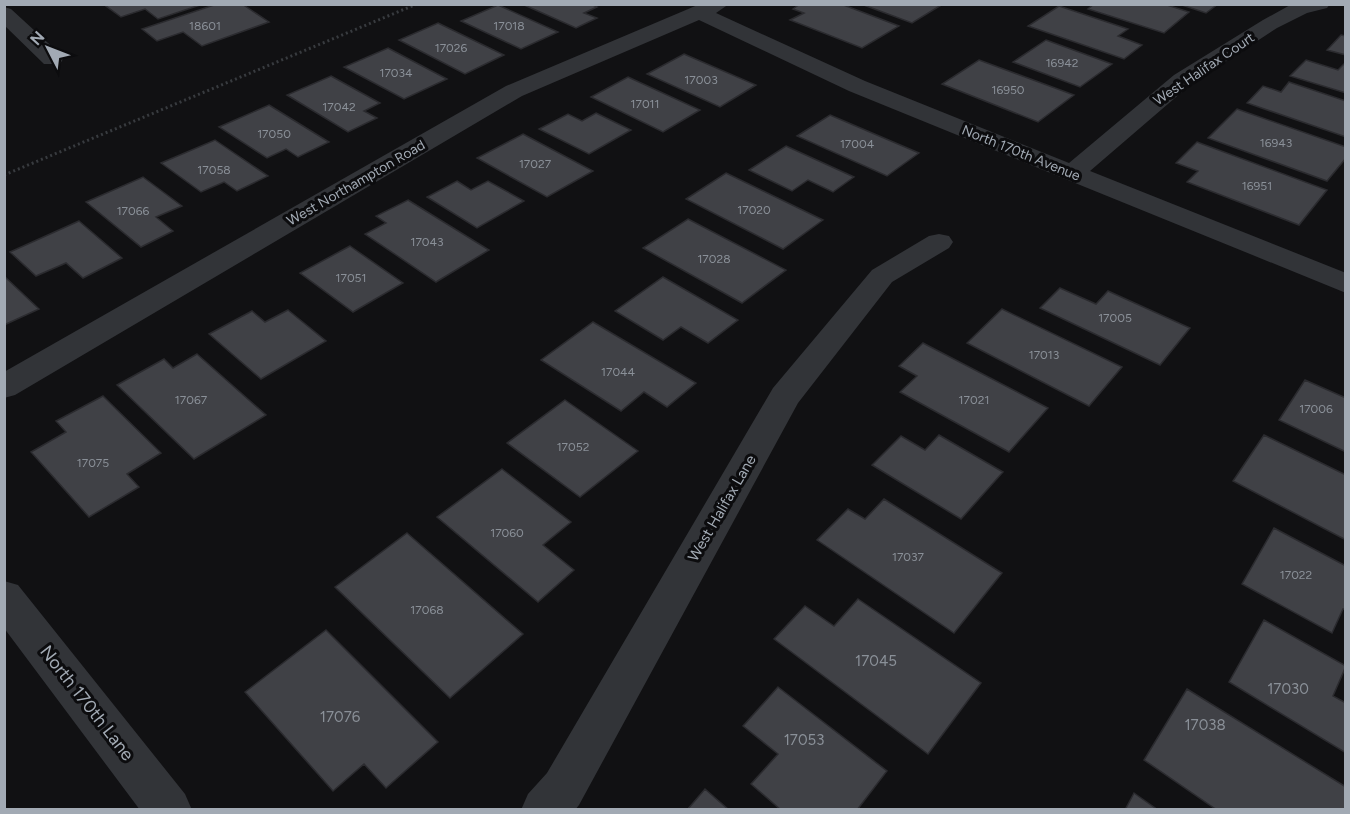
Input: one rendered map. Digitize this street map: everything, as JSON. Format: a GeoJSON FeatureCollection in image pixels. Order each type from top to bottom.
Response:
{"type":"FeatureCollection","features":[{"type":"Feature","properties":{"kind":"street","name":"West Halifax Court"},"geometry":{"type":"LineString","coordinates":[[1071,174],[1182,80],[1270,24],[1301,8],[1320,4]]}},
{"type":"Feature","properties":{"kind":"street","name":"North 170th Avenue"},"geometry":{"type":"LineString","coordinates":[[709,9],[857,86],[1346,284]]}},
{"type":"Feature","properties":{"kind":"street","name":"West Northampton Road"},"geometry":{"type":"LineString","coordinates":[[4,387],[514,91],[709,9]]}},
{"type":"Feature","properties":{"kind":"street"},"geometry":{"type":"LineString","coordinates":[[4,13],[52,59]]}},
{"type":"Feature","properties":{"kind":"street","name":"West Halifax Lane"},"geometry":{"type":"LineString","coordinates":[[544,810],[562,789],[785,396],[882,276],[939,242]]}},
{"type":"Feature","properties":{"kind":"street","name":"North 170th Lane"},"geometry":{"type":"LineString","coordinates":[[4,597],[169,810]]}},
{"type":"Feature","properties":{"kind":"path"},"geometry":{"type":"LineString","coordinates":[[4,175],[417,4]]}},
{"type":"Feature","properties":{"kind":"building"},"geometry":{"type":"Polygon","coordinates":[[[110,4],[203,4],[158,19],[145,9],[121,17],[106,6],[110,4]]]}},
{"type":"Feature","properties":{"kind":"building"},"geometry":{"type":"Polygon","coordinates":[[[217,4],[242,4],[269,22],[202,46],[183,32],[157,41],[142,29],[217,4]]]}},
{"type":"Feature","properties":{"kind":"building"},"geometry":{"type":"Polygon","coordinates":[[[522,4],[591,4],[597,7],[584,13],[597,18],[576,28],[522,4]]]}},
{"type":"Feature","properties":{"kind":"building"},"geometry":{"type":"Polygon","coordinates":[[[800,4],[841,4],[899,26],[862,48],[790,20],[804,13],[793,9],[800,4]]]}},
{"type":"Feature","properties":{"kind":"building"},"geometry":{"type":"Polygon","coordinates":[[[861,4],[943,4],[912,23],[861,4]]]}},
{"type":"Feature","properties":{"kind":"building"},"geometry":{"type":"Polygon","coordinates":[[[1094,4],[1164,4],[1189,12],[1164,33],[1088,9],[1094,4]]]}},
{"type":"Feature","properties":{"kind":"building"},"geometry":{"type":"Polygon","coordinates":[[[1179,4],[1218,4],[1206,13],[1179,4]]]}},
{"type":"Feature","properties":{"kind":"building"},"geometry":{"type":"Polygon","coordinates":[[[498,5],[558,32],[521,49],[461,21],[498,5]]]}},
{"type":"Feature","properties":{"kind":"building"},"geometry":{"type":"Polygon","coordinates":[[[1059,6],[1128,29],[1118,36],[1142,45],[1124,59],[1028,26],[1059,6]]]}},
{"type":"Feature","properties":{"kind":"building"},"geometry":{"type":"Polygon","coordinates":[[[438,23],[504,55],[465,74],[399,40],[438,23]]]}},
{"type":"Feature","properties":{"kind":"building"},"geometry":{"type":"Polygon","coordinates":[[[1341,35],[1346,36],[1346,55],[1327,50],[1341,35]]]}},
{"type":"Feature","properties":{"kind":"building"},"geometry":{"type":"Polygon","coordinates":[[[1046,40],[1112,64],[1080,87],[1013,62],[1046,40]]]}},
{"type":"Feature","properties":{"kind":"building"},"geometry":{"type":"Polygon","coordinates":[[[388,48],[447,79],[404,99],[344,67],[388,48]]]}},
{"type":"Feature","properties":{"kind":"building"},"geometry":{"type":"Polygon","coordinates":[[[684,54],[756,85],[720,107],[647,74],[684,54]]]}},
{"type":"Feature","properties":{"kind":"building"},"geometry":{"type":"Polygon","coordinates":[[[979,60],[1074,95],[1038,122],[942,84],[979,60]]]}},
{"type":"Feature","properties":{"kind":"building"},"geometry":{"type":"Polygon","coordinates":[[[1306,60],[1338,70],[1346,62],[1346,93],[1290,76],[1306,60]]]}},
{"type":"Feature","properties":{"kind":"building"},"geometry":{"type":"Polygon","coordinates":[[[331,76],[380,103],[364,111],[377,118],[348,132],[287,95],[331,76]]]}},
{"type":"Feature","properties":{"kind":"building"},"geometry":{"type":"Polygon","coordinates":[[[628,77],[700,110],[663,132],[591,97],[628,77]]]}},
{"type":"Feature","properties":{"kind":"building"},"geometry":{"type":"Polygon","coordinates":[[[1289,82],[1346,101],[1346,137],[1247,103],[1263,86],[1281,92],[1289,82]]]}},
{"type":"Feature","properties":{"kind":"building"},"geometry":{"type":"Polygon","coordinates":[[[269,105],[329,142],[298,157],[286,149],[267,158],[219,127],[269,105]]]}},
{"type":"Feature","properties":{"kind":"building"},"geometry":{"type":"Polygon","coordinates":[[[1237,109],[1346,147],[1346,158],[1327,181],[1208,138],[1237,109]]]}},
{"type":"Feature","properties":{"kind":"building"},"geometry":{"type":"Polygon","coordinates":[[[596,113],[631,130],[589,154],[539,129],[568,114],[582,121],[596,113]]]}},
{"type":"Feature","properties":{"kind":"building"},"geometry":{"type":"Polygon","coordinates":[[[830,115],[919,153],[887,176],[797,136],[830,115]]]}},
{"type":"Feature","properties":{"kind":"building"},"geometry":{"type":"Polygon","coordinates":[[[523,134],[593,171],[547,197],[477,158],[523,134]]]}},
{"type":"Feature","properties":{"kind":"building"},"geometry":{"type":"Polygon","coordinates":[[[215,140],[268,176],[237,191],[224,182],[201,192],[161,163],[215,140]]]}},
{"type":"Feature","properties":{"kind":"building"},"geometry":{"type":"Polygon","coordinates":[[[1197,142],[1327,190],[1299,225],[1187,182],[1198,171],[1176,163],[1197,142]]]}},
{"type":"Feature","properties":{"kind":"building"},"geometry":{"type":"Polygon","coordinates":[[[786,146],[854,177],[833,192],[808,180],[792,191],[749,170],[786,146]]]}},
{"type":"Feature","properties":{"kind":"building"},"geometry":{"type":"Polygon","coordinates":[[[726,173],[823,220],[783,249],[686,199],[726,173]]]}},
{"type":"Feature","properties":{"kind":"building"},"geometry":{"type":"Polygon","coordinates":[[[143,177],[182,206],[156,217],[173,231],[141,247],[86,202],[143,177]]]}},
{"type":"Feature","properties":{"kind":"building"},"geometry":{"type":"Polygon","coordinates":[[[457,181],[471,190],[488,181],[524,201],[477,228],[427,197],[457,181]]]}},
{"type":"Feature","properties":{"kind":"building"},"geometry":{"type":"Polygon","coordinates":[[[408,200],[489,250],[436,282],[365,234],[386,223],[376,216],[408,200]]]}},
{"type":"Feature","properties":{"kind":"building"},"geometry":{"type":"Polygon","coordinates":[[[688,219],[786,270],[742,303],[643,248],[688,219]]]}},
{"type":"Feature","properties":{"kind":"building"},"geometry":{"type":"Polygon","coordinates":[[[79,221],[122,258],[83,278],[66,263],[36,276],[10,252],[79,221]]]}},
{"type":"Feature","properties":{"kind":"building"},"geometry":{"type":"Polygon","coordinates":[[[350,246],[403,283],[353,312],[300,273],[350,246]]]}},
{"type":"Feature","properties":{"kind":"building"},"geometry":{"type":"Polygon","coordinates":[[[4,276],[39,309],[4,325],[4,276]]]}},
{"type":"Feature","properties":{"kind":"building"},"geometry":{"type":"Polygon","coordinates":[[[663,277],[738,320],[708,343],[681,327],[663,340],[615,311],[663,277]]]}},
{"type":"Feature","properties":{"kind":"building"},"geometry":{"type":"Polygon","coordinates":[[[1060,288],[1096,304],[1108,291],[1190,328],[1160,365],[1040,308],[1060,288]]]}},
{"type":"Feature","properties":{"kind":"building"},"geometry":{"type":"Polygon","coordinates":[[[1002,309],[1122,367],[1089,406],[967,343],[1002,309]]]}},
{"type":"Feature","properties":{"kind":"building"},"geometry":{"type":"Polygon","coordinates":[[[288,310],[326,341],[261,379],[209,334],[252,311],[265,322],[288,310]]]}},
{"type":"Feature","properties":{"kind":"building"},"geometry":{"type":"Polygon","coordinates":[[[593,322],[696,383],[667,407],[644,392],[621,411],[541,360],[593,322]]]}},
{"type":"Feature","properties":{"kind":"building"},"geometry":{"type":"Polygon","coordinates":[[[923,343],[1048,408],[1009,452],[900,392],[917,376],[899,366],[923,343]]]}},
{"type":"Feature","properties":{"kind":"building"},"geometry":{"type":"Polygon","coordinates":[[[197,354],[266,415],[194,459],[117,385],[164,359],[173,368],[197,354]]]}},
{"type":"Feature","properties":{"kind":"building"},"geometry":{"type":"Polygon","coordinates":[[[1305,380],[1346,398],[1346,452],[1279,420],[1305,380]]]}},
{"type":"Feature","properties":{"kind":"building"},"geometry":{"type":"Polygon","coordinates":[[[103,396],[161,453],[127,474],[139,487],[89,517],[31,452],[66,432],[56,421],[103,396]]]}},
{"type":"Feature","properties":{"kind":"building"},"geometry":{"type":"Polygon","coordinates":[[[565,400],[638,451],[580,497],[507,443],[565,400]]]}},
{"type":"Feature","properties":{"kind":"building"},"geometry":{"type":"Polygon","coordinates":[[[939,435],[1003,472],[961,519],[872,465],[901,436],[925,450],[939,435]]]}},
{"type":"Feature","properties":{"kind":"building"},"geometry":{"type":"Polygon","coordinates":[[[1264,435],[1346,475],[1346,540],[1233,481],[1264,435]]]}},
{"type":"Feature","properties":{"kind":"building"},"geometry":{"type":"Polygon","coordinates":[[[502,469],[571,522],[543,545],[574,570],[538,602],[437,517],[502,469]]]}},
{"type":"Feature","properties":{"kind":"building"},"geometry":{"type":"Polygon","coordinates":[[[884,499],[1002,573],[954,633],[817,540],[848,509],[865,519],[884,499]]]}},
{"type":"Feature","properties":{"kind":"building"},"geometry":{"type":"Polygon","coordinates":[[[1274,528],[1346,566],[1346,610],[1343,609],[1332,633],[1242,584],[1274,528]]]}},
{"type":"Feature","properties":{"kind":"building"},"geometry":{"type":"Polygon","coordinates":[[[407,533],[523,634],[450,698],[335,587],[407,533]]]}},
{"type":"Feature","properties":{"kind":"building"},"geometry":{"type":"Polygon","coordinates":[[[858,599],[981,683],[928,754],[774,639],[805,606],[834,626],[858,599]]]}},
{"type":"Feature","properties":{"kind":"building"},"geometry":{"type":"Polygon","coordinates":[[[1264,620],[1346,666],[1333,696],[1346,703],[1346,753],[1229,682],[1264,620]]]}},
{"type":"Feature","properties":{"kind":"building"},"geometry":{"type":"Polygon","coordinates":[[[326,630],[438,742],[386,788],[364,764],[333,791],[245,692],[326,630]]]}},
{"type":"Feature","properties":{"kind":"building"},"geometry":{"type":"Polygon","coordinates":[[[778,687],[887,771],[857,810],[781,810],[751,784],[778,754],[743,726],[778,687]]]}},
{"type":"Feature","properties":{"kind":"building"},"geometry":{"type":"Polygon","coordinates":[[[1187,689],[1346,787],[1346,810],[1217,810],[1144,760],[1187,689]]]}},
{"type":"Feature","properties":{"kind":"building"},"geometry":{"type":"Polygon","coordinates":[[[705,789],[729,810],[687,810],[705,789]]]}},
{"type":"Feature","properties":{"kind":"building"},"geometry":{"type":"Polygon","coordinates":[[[1134,793],[1158,810],[1125,810],[1134,793]]]}}]}
